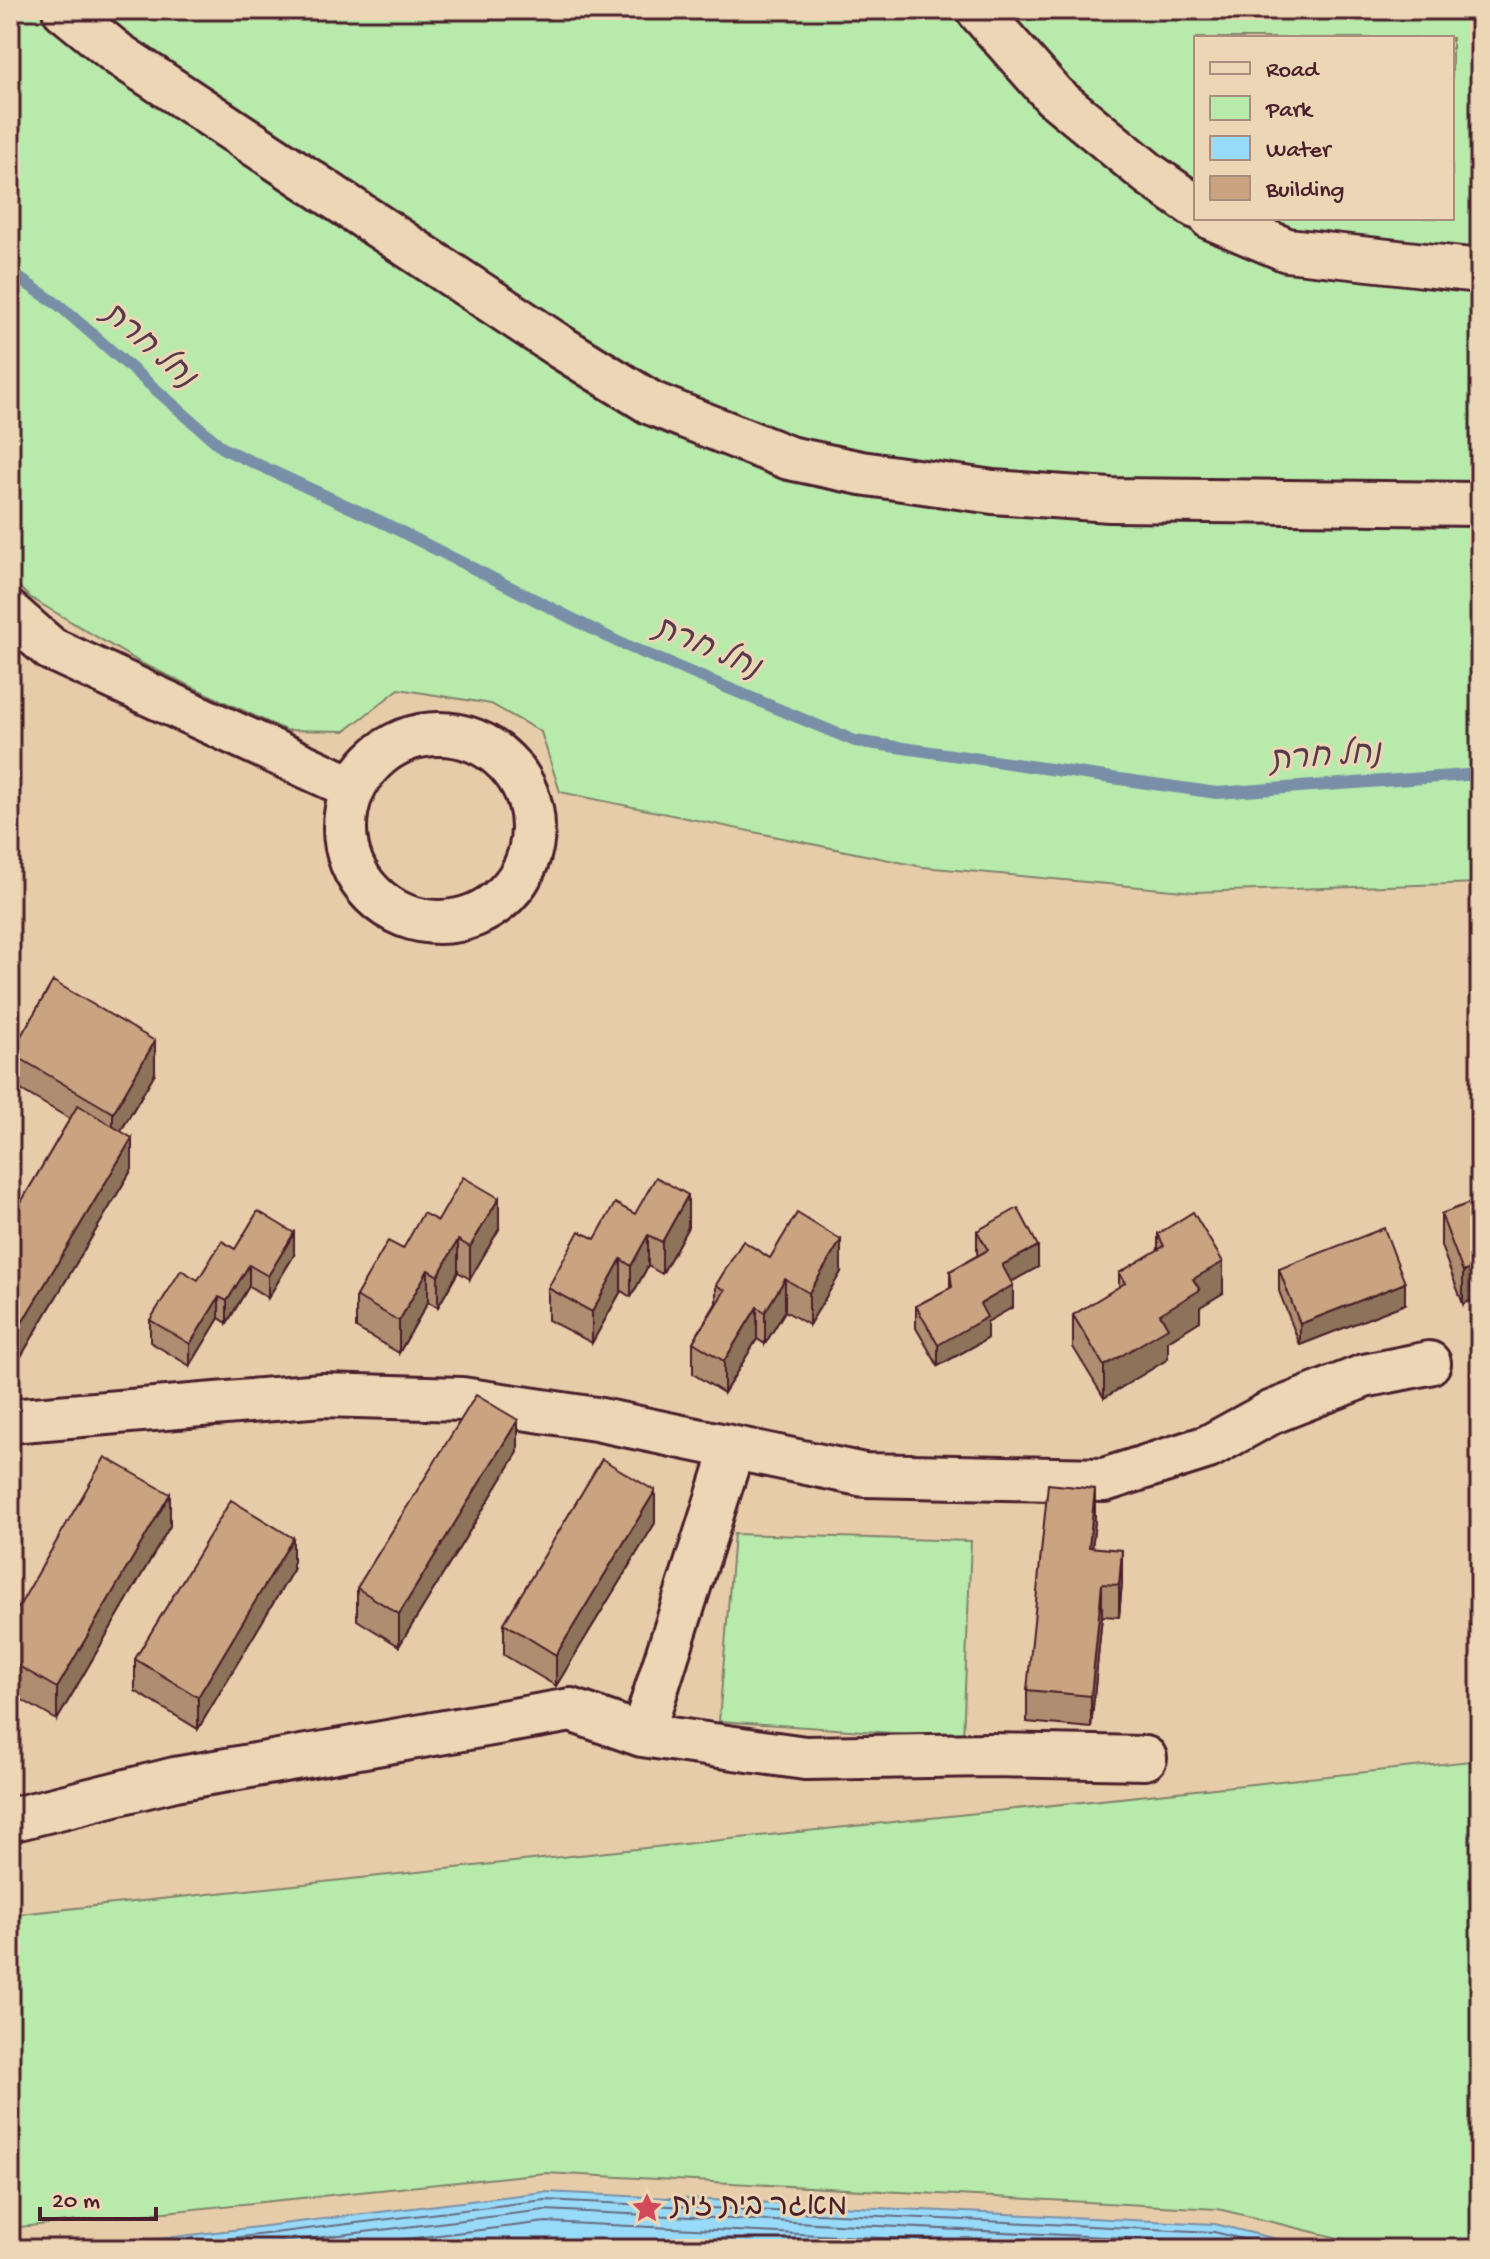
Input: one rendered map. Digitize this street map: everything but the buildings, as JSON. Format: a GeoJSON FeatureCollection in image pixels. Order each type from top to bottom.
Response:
{"type":"FeatureCollection","features":[{"type":"Feature","properties":{"kind":"street"},"geometry":{"type":"LineString","coordinates":[[64,10],[118,54],[562,348],[651,403],[789,458],[861,473],[1008,493],[1110,500],[1480,504]]}},
{"type":"Feature","properties":{"kind":"street"},"geometry":{"type":"LineString","coordinates":[[978,10],[1054,96],[1149,174],[1194,206]]}},
{"type":"Feature","properties":{"kind":"street"},"geometry":{"type":"LineString","coordinates":[[1216,220],[1287,250],[1480,271]]}},
{"type":"Feature","properties":{"kind":"street"},"geometry":{"type":"LineString","coordinates":[[10,613],[51,649],[353,788]]}},
{"type":"Feature","properties":{"kind":"street"},"geometry":{"type":"LineString","coordinates":[[429,733],[461,735],[497,751],[519,775],[532,806],[534,839],[524,871],[506,896],[478,914],[446,922],[414,919],[384,905],[362,883],[348,853],[345,821],[353,788],[370,762],[397,743],[429,733]]}},
{"type":"Feature","properties":{"kind":"street"},"geometry":{"type":"LineString","coordinates":[[10,1421],[322,1395],[447,1398],[596,1419],[864,1475],[1104,1480],[1208,1447],[1270,1413],[1364,1376],[1429,1363]]}},
{"type":"Feature","properties":{"kind":"street"},"geometry":{"type":"LineString","coordinates":[[642,1735],[733,1448]]}},
{"type":"Feature","properties":{"kind":"street"},"geometry":{"type":"LineString","coordinates":[[10,1820],[175,1779],[571,1710],[642,1735],[805,1758],[991,1755],[1145,1758]]}},
{"type":"Feature","properties":{"kind":"green space"},"geometry":{"type":"Polygon","coordinates":[[[10,10],[1480,10],[1480,883],[1194,892],[923,867],[560,792],[541,732],[491,704],[399,689],[345,731],[285,730],[141,663],[31,598],[10,579],[10,10]]]}},
{"type":"Feature","properties":{"kind":"green space"},"geometry":{"type":"Polygon","coordinates":[[[734,1534],[971,1541],[963,1738],[719,1721],[734,1534]]]}},
{"type":"Feature","properties":{"kind":"green space"},"geometry":{"type":"Polygon","coordinates":[[[1480,1760],[1480,2249],[1384,2249],[1218,2209],[545,2173],[10,2228],[10,1915],[1480,1760]]]}},
{"type":"Feature","properties":{"kind":"water","name":"מאגר בית זית"},"geometry":{"type":"Polygon","coordinates":[[[544,2192],[1215,2224],[1317,2249],[76,2249],[544,2192]]]}},
{"type":"Feature","properties":{"kind":"waterway","name":"נחל חרת"},"geometry":{"type":"LineString","coordinates":[[10,272],[60,306],[224,449],[386,524],[620,643],[855,741],[1217,793],[1480,774]]}},
{"type":"Feature","properties":{"kind":"place","name":"מאגר בית זית"},"geometry":{"type":"Point","coordinates":[647,2208]}}]}
